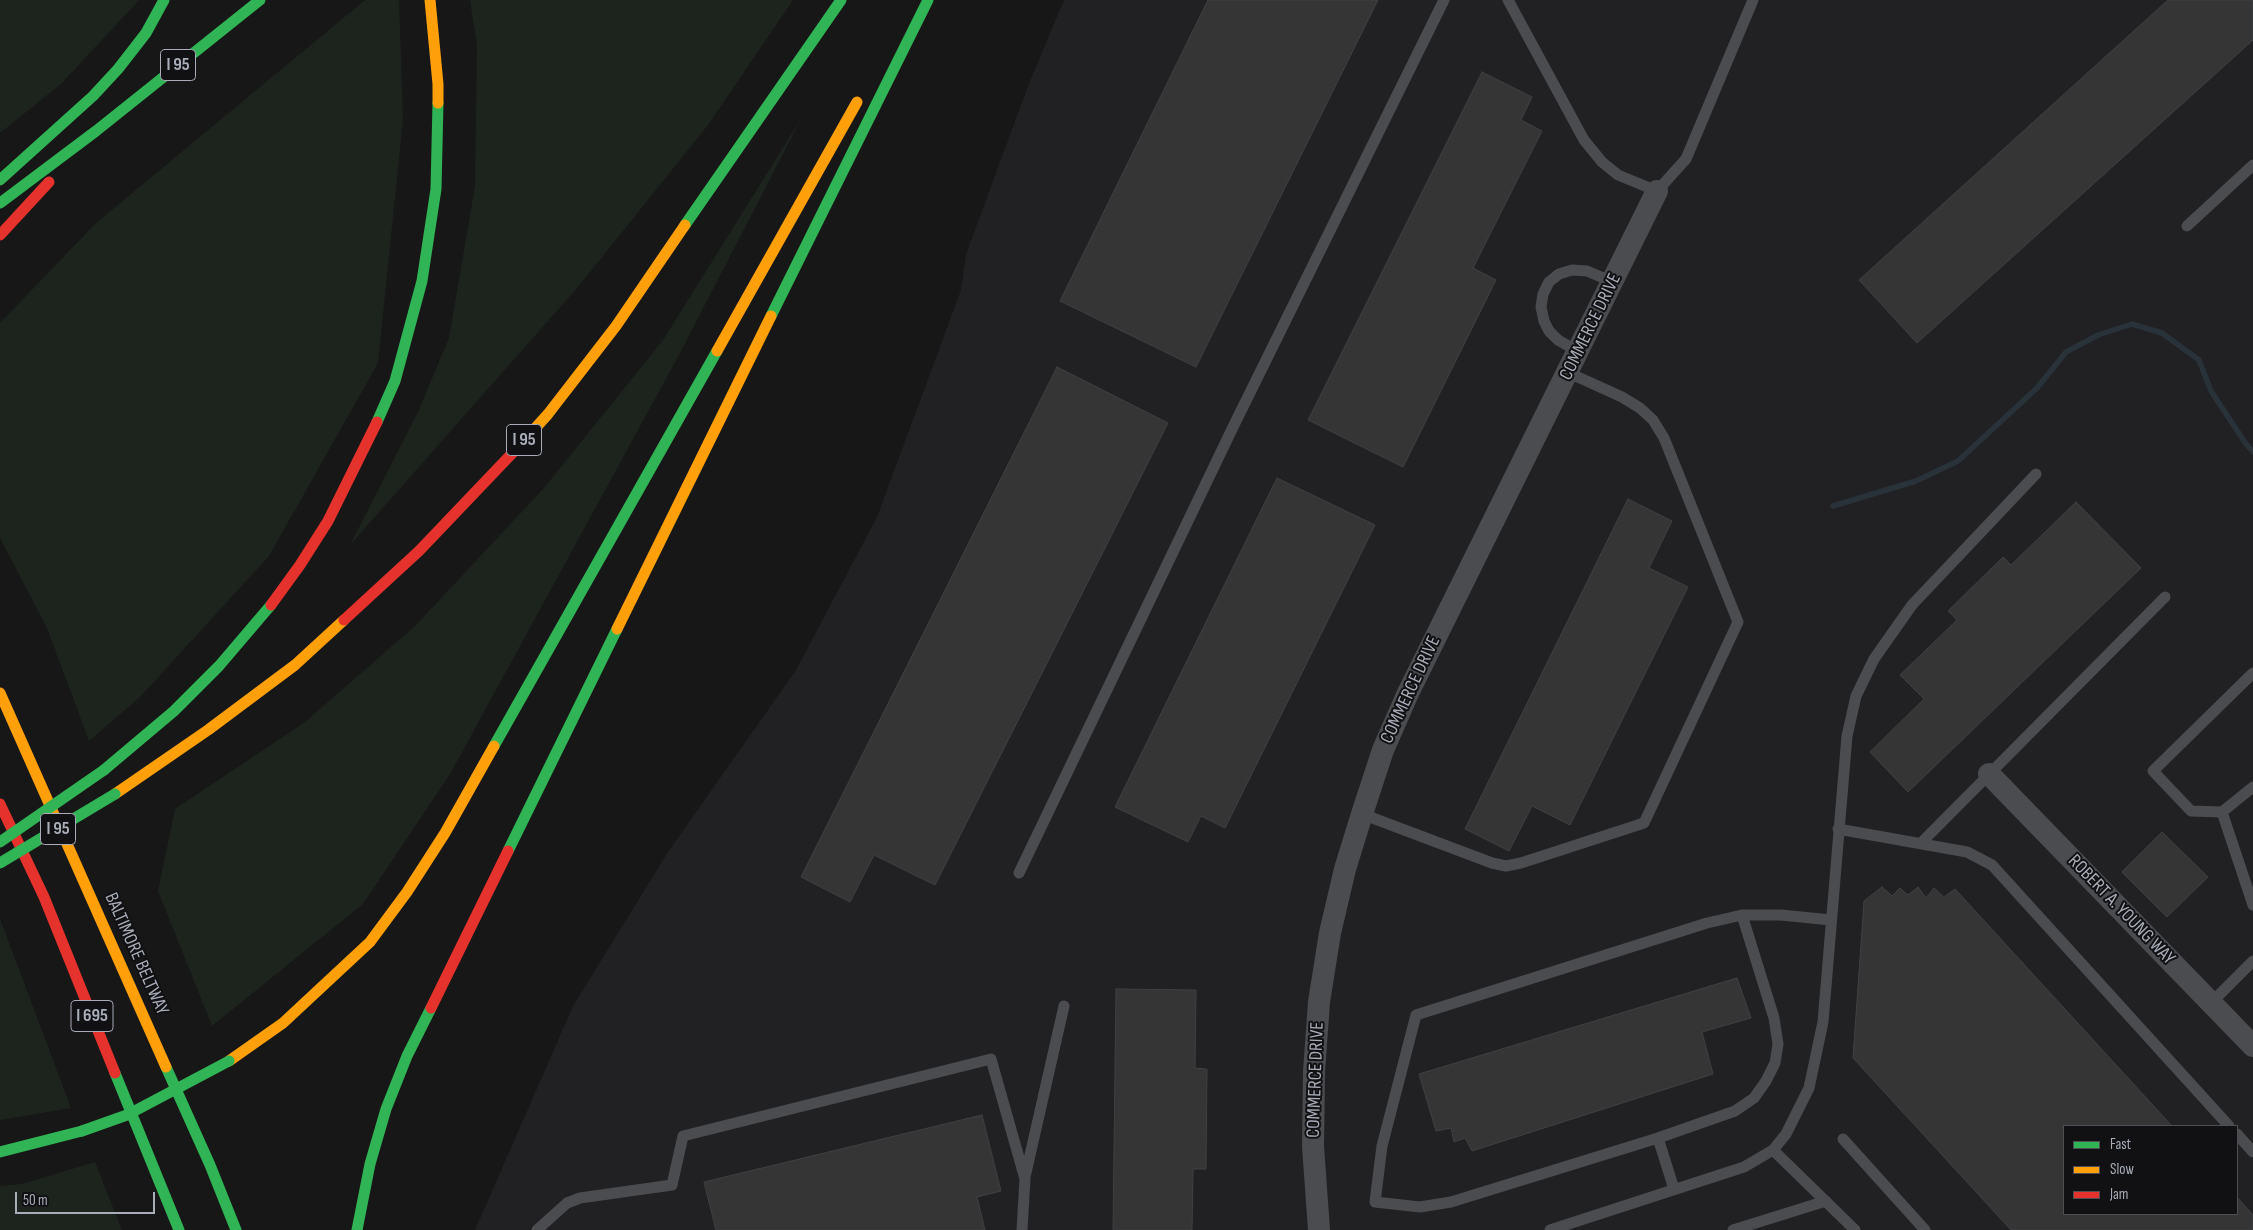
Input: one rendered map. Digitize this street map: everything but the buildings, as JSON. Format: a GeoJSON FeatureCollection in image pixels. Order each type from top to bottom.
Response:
{"type":"FeatureCollection","features":[{"type":"Feature","properties":{"kind":"highway"},"geometry":{"type":"LineString","coordinates":[[0,180],[93,96],[118,70],[146,33],[164,0]]}},
{"type":"Feature","properties":{"kind":"highway","name":"I 95"},"geometry":{"type":"LineString","coordinates":[[0,203],[96,131],[260,0]]}},
{"type":"Feature","properties":{"kind":"highway"},"geometry":{"type":"LineString","coordinates":[[0,842],[104,770],[174,711],[219,666],[260,619],[300,565],[328,521],[356,467],[395,381],[422,281],[430,236],[436,189],[438,84],[430,0]]}},
{"type":"Feature","properties":{"kind":"highway","name":"I 95"},"geometry":{"type":"LineString","coordinates":[[0,863],[115,794],[208,730],[295,665],[419,551],[496,472],[548,414],[616,326],[841,0]]}},
{"type":"Feature","properties":{"kind":"highway"},"geometry":{"type":"LineString","coordinates":[[357,1230],[372,1155],[386,1109],[407,1056],[899,54],[928,0]]}},
{"type":"Feature","properties":{"kind":"highway"},"geometry":{"type":"LineString","coordinates":[[0,1152],[82,1131],[127,1115],[230,1061],[283,1023],[370,942],[412,885],[445,833],[862,91]]}},
{"type":"Feature","properties":{"kind":"highway"},"geometry":{"type":"LineString","coordinates":[[0,235],[96,131]]}},
{"type":"Feature","properties":{"kind":"highway","name":"BALTIMORE BELTWAY"},"geometry":{"type":"LineString","coordinates":[[0,693],[210,1165],[236,1230]]}},
{"type":"Feature","properties":{"kind":"highway","name":"I 695"},"geometry":{"type":"LineString","coordinates":[[0,804],[44,897],[179,1230]]}},
{"type":"Feature","properties":{"kind":"street","name":"COMMERCE DRIVE"},"geometry":{"type":"LineString","coordinates":[[1318,1230],[1313,1146],[1314,1072],[1319,1002],[1330,933],[1345,869],[1362,814],[1383,750],[1408,694],[1569,373],[1657,191]]}},
{"type":"Feature","properties":{"kind":"street","name":"ROBERT A. YOUNG WAY"},"geometry":{"type":"LineString","coordinates":[[1989,774],[2253,1046]]}},
{"type":"Feature","properties":{"kind":"lane"},"geometry":{"type":"LineString","coordinates":[[1019,873],[1234,425],[1444,0]]}},
{"type":"Feature","properties":{"kind":"lane"},"geometry":{"type":"LineString","coordinates":[[1508,0],[1584,140],[1602,162],[1618,175],[1657,191],[1686,159],[1753,0]]}},
{"type":"Feature","properties":{"kind":"lane"},"geometry":{"type":"LineString","coordinates":[[2187,226],[2253,165]]}},
{"type":"Feature","properties":{"kind":"lane"},"geometry":{"type":"LineString","coordinates":[[1579,352],[1558,340],[1549,331],[1542,314],[1543,294],[1549,282],[1559,274],[1572,270],[1587,271],[1612,282]]}},
{"type":"Feature","properties":{"kind":"lane"},"geometry":{"type":"LineString","coordinates":[[1362,814],[1506,866],[1521,863],[1644,823],[1738,622],[1664,438],[1653,420],[1640,408],[1622,397],[1569,373]]}},
{"type":"Feature","properties":{"kind":"lane"},"geometry":{"type":"LineString","coordinates":[[1550,1230],[1744,1167],[1773,1150],[1786,1134],[1809,1088],[1823,1022],[1847,736],[1856,696],[1874,659],[1912,606],[2036,474]]}},
{"type":"Feature","properties":{"kind":"lane"},"geometry":{"type":"LineString","coordinates":[[1921,843],[2165,597]]}},
{"type":"Feature","properties":{"kind":"lane"},"geometry":{"type":"LineString","coordinates":[[2253,673],[2153,771],[2191,811],[2222,812],[2253,787]]}},
{"type":"Feature","properties":{"kind":"lane"},"geometry":{"type":"LineString","coordinates":[[2222,812],[2253,905]]}},
{"type":"Feature","properties":{"kind":"lane"},"geometry":{"type":"LineString","coordinates":[[1838,829],[1967,852],[1992,865],[2229,1125]]}},
{"type":"Feature","properties":{"kind":"lane"},"geometry":{"type":"LineString","coordinates":[[1742,915],[1774,1018],[1778,1044],[1775,1063],[1766,1081],[1754,1098],[1735,1111],[1658,1138],[1451,1202],[1420,1207],[1375,1202],[1382,1146],[1416,1015],[1707,922],[1742,915],[1781,915],[1831,920]]}},
{"type":"Feature","properties":{"kind":"lane"},"geometry":{"type":"LineString","coordinates":[[2211,1003],[2253,961]]}},
{"type":"Feature","properties":{"kind":"lane"},"geometry":{"type":"LineString","coordinates":[[1022,1230],[1025,1179],[1064,1006]]}},
{"type":"Feature","properties":{"kind":"lane"},"geometry":{"type":"LineString","coordinates":[[537,1230],[567,1203],[580,1198],[672,1185],[683,1136],[991,1059],[1025,1179]]}},
{"type":"Feature","properties":{"kind":"lane"},"geometry":{"type":"LineString","coordinates":[[2238,1135],[2253,1152]]}},
{"type":"Feature","properties":{"kind":"lane"},"geometry":{"type":"LineString","coordinates":[[1658,1138],[1674,1189]]}},
{"type":"Feature","properties":{"kind":"lane"},"geometry":{"type":"LineString","coordinates":[[1843,1139],[1925,1230]]}},
{"type":"Feature","properties":{"kind":"lane"},"geometry":{"type":"LineString","coordinates":[[1773,1150],[1855,1230]]}},
{"type":"Feature","properties":{"kind":"lane"},"geometry":{"type":"LineString","coordinates":[[1733,1230],[1826,1200]]}},
{"type":"Feature","properties":{"kind":"shaded area"},"geometry":{"type":"Polygon","coordinates":[[[0,0],[139,0],[61,84],[0,133],[0,0]]]}},
{"type":"Feature","properties":{"kind":"shaded area"},"geometry":{"type":"Polygon","coordinates":[[[365,0],[399,0],[403,119],[378,363],[269,556],[140,697],[89,741],[47,628],[0,538],[0,323],[96,223],[365,0]]]}},
{"type":"Feature","properties":{"kind":"shaded area"},"geometry":{"type":"Polygon","coordinates":[[[470,0],[793,0],[708,125],[578,287],[350,545],[418,412],[449,338],[475,186],[477,45],[470,0]]]}},
{"type":"Feature","properties":{"kind":"shaded area"},"geometry":{"type":"Polygon","coordinates":[[[1064,0],[2253,0],[2253,1230],[475,1230],[573,1006],[668,852],[796,670],[877,517],[961,290],[966,254],[1030,81],[1064,0]]]}},
{"type":"Feature","properties":{"kind":"shaded area"},"geometry":{"type":"Polygon","coordinates":[[[801,119],[679,355],[450,774],[363,904],[212,1026],[158,891],[175,809],[305,722],[415,626],[544,488],[663,340],[801,119]]]}},
{"type":"Feature","properties":{"kind":"shaded area"},"geometry":{"type":"Polygon","coordinates":[[[0,919],[71,1108],[0,1120],[0,919]]]}},
{"type":"Feature","properties":{"kind":"shaded area"},"geometry":{"type":"Polygon","coordinates":[[[95,1162],[122,1230],[0,1230],[0,1186],[22,1184],[95,1162]]]}},
{"type":"Feature","properties":{"kind":"waterway"},"geometry":{"type":"LineString","coordinates":[[1833,506],[1916,481],[1958,461],[2037,388],[2066,352],[2098,335],[2132,324],[2162,333],[2199,360],[2211,391],[2253,452]]}},
{"type":"Feature","properties":{"kind":"traffic: fast"},"geometry":{"type":"LineString","coordinates":[[0,180],[93,96],[118,69],[146,33],[164,0]]}},
{"type":"Feature","properties":{"kind":"traffic: fast"},"geometry":{"type":"LineString","coordinates":[[0,203],[96,131],[260,0]]}},
{"type":"Feature","properties":{"kind":"traffic: fast"},"geometry":{"type":"LineString","coordinates":[[685,225],[841,0]]}},
{"type":"Feature","properties":{"kind":"traffic: fast"},"geometry":{"type":"LineString","coordinates":[[771,316],[928,0]]}},
{"type":"Feature","properties":{"kind":"traffic: fast"},"geometry":{"type":"LineString","coordinates":[[377,422],[395,381],[422,281],[436,189],[438,103]]}},
{"type":"Feature","properties":{"kind":"traffic: fast"},"geometry":{"type":"LineString","coordinates":[[494,746],[717,351]]}},
{"type":"Feature","properties":{"kind":"traffic: fast"},"geometry":{"type":"LineString","coordinates":[[104,770],[174,711],[219,666],[271,605]]}},
{"type":"Feature","properties":{"kind":"traffic: fast"},"geometry":{"type":"LineString","coordinates":[[508,851],[617,629]]}},
{"type":"Feature","properties":{"kind":"traffic: fast"},"geometry":{"type":"LineString","coordinates":[[0,842],[104,770]]}},
{"type":"Feature","properties":{"kind":"traffic: fast"},"geometry":{"type":"LineString","coordinates":[[0,863],[115,794]]}},
{"type":"Feature","properties":{"kind":"traffic: fast"},"geometry":{"type":"LineString","coordinates":[[357,1230],[370,1164],[386,1109],[407,1056],[431,1008]]}},
{"type":"Feature","properties":{"kind":"traffic: fast"},"geometry":{"type":"LineString","coordinates":[[82,1131],[127,1115],[229,1061]]}},
{"type":"Feature","properties":{"kind":"traffic: fast"},"geometry":{"type":"LineString","coordinates":[[166,1067],[210,1165],[236,1230]]}},
{"type":"Feature","properties":{"kind":"traffic: fast"},"geometry":{"type":"LineString","coordinates":[[115,1073],[179,1230]]}},
{"type":"Feature","properties":{"kind":"traffic: fast"},"geometry":{"type":"LineString","coordinates":[[0,1152],[82,1131]]}},
{"type":"Feature","properties":{"kind":"traffic: slow"},"geometry":{"type":"LineString","coordinates":[[430,0],[438,103]]}},
{"type":"Feature","properties":{"kind":"traffic: slow"},"geometry":{"type":"LineString","coordinates":[[717,351],[857,102]]}},
{"type":"Feature","properties":{"kind":"traffic: slow"},"geometry":{"type":"LineString","coordinates":[[522,443],[548,414],[616,326],[685,225]]}},
{"type":"Feature","properties":{"kind":"traffic: slow"},"geometry":{"type":"LineString","coordinates":[[617,629],[771,316]]}},
{"type":"Feature","properties":{"kind":"traffic: slow"},"geometry":{"type":"LineString","coordinates":[[115,794],[208,730],[295,665],[344,620]]}},
{"type":"Feature","properties":{"kind":"traffic: slow"},"geometry":{"type":"LineString","coordinates":[[0,693],[166,1067]]}},
{"type":"Feature","properties":{"kind":"traffic: slow"},"geometry":{"type":"LineString","coordinates":[[229,1061],[283,1023],[370,942],[407,892],[445,833],[494,746]]}},
{"type":"Feature","properties":{"kind":"traffic: jam"},"geometry":{"type":"LineString","coordinates":[[0,235],[49,182]]}},
{"type":"Feature","properties":{"kind":"traffic: jam"},"geometry":{"type":"LineString","coordinates":[[271,605],[300,565],[328,521],[377,422]]}},
{"type":"Feature","properties":{"kind":"traffic: jam"},"geometry":{"type":"LineString","coordinates":[[344,620],[419,551],[522,443]]}},
{"type":"Feature","properties":{"kind":"traffic: jam"},"geometry":{"type":"LineString","coordinates":[[0,804],[44,897],[115,1073]]}},
{"type":"Feature","properties":{"kind":"traffic: jam"},"geometry":{"type":"LineString","coordinates":[[431,1008],[508,851]]}}]}
